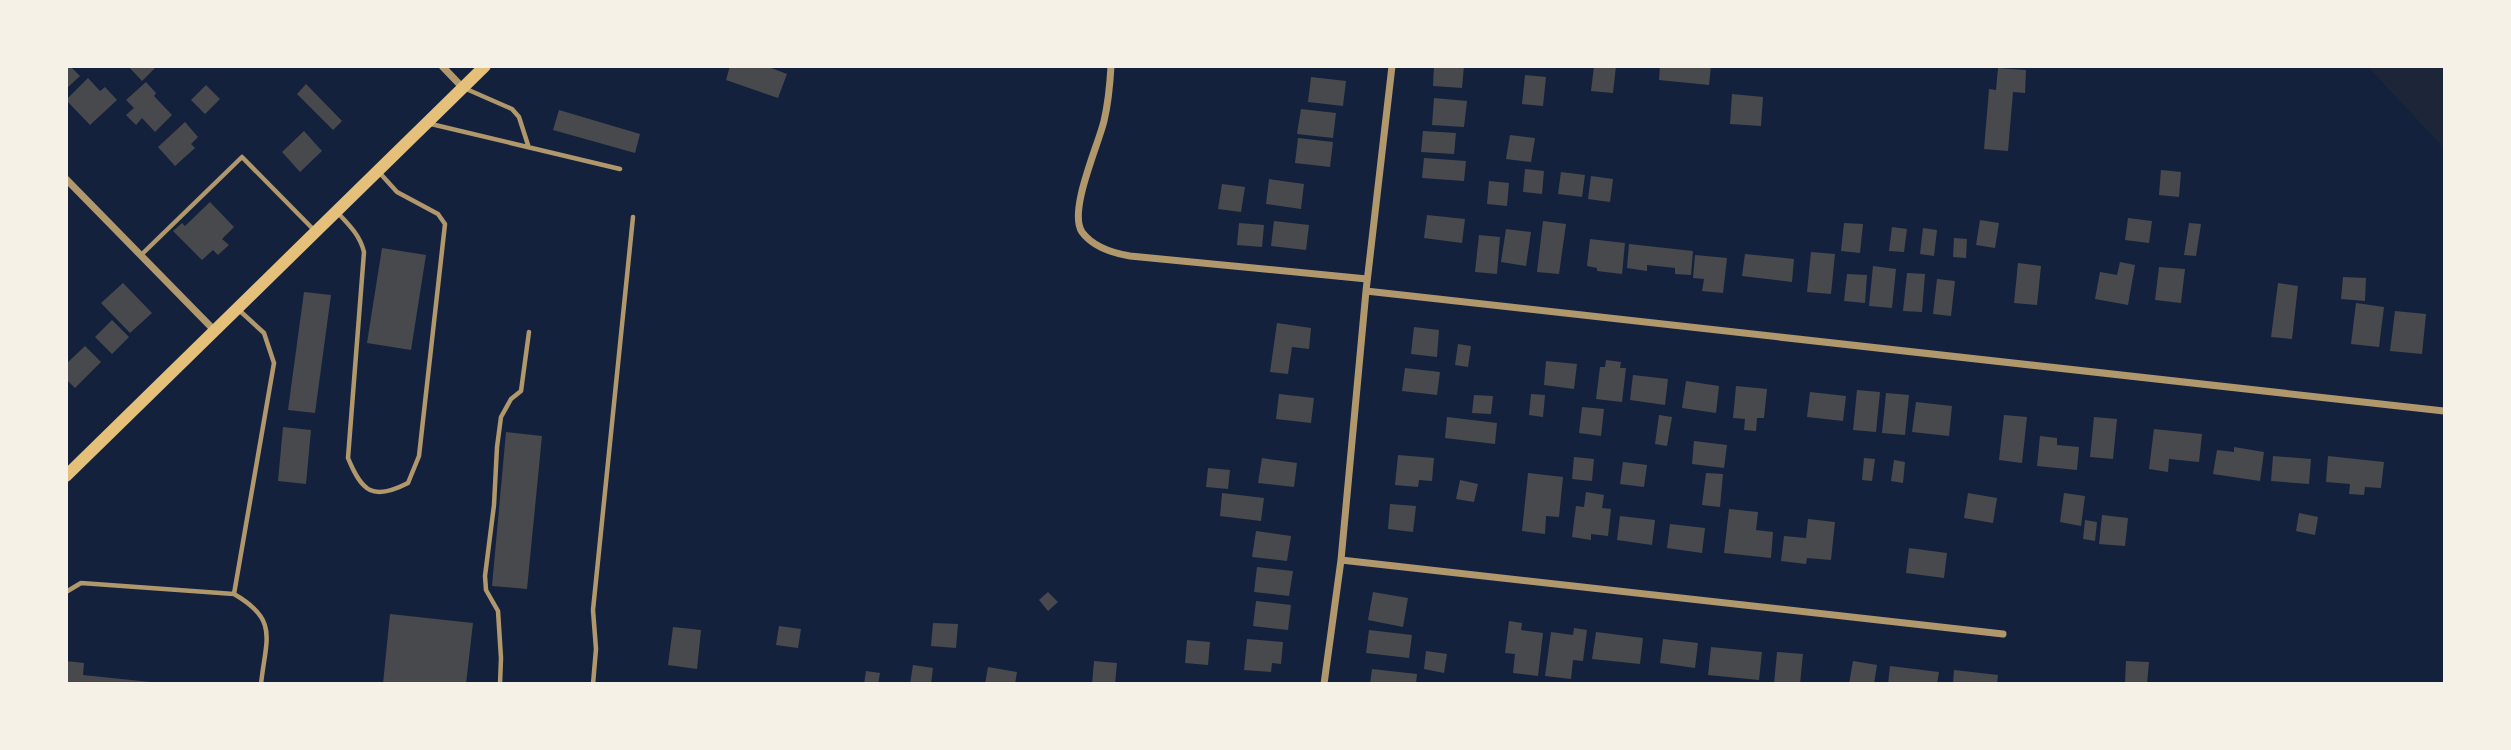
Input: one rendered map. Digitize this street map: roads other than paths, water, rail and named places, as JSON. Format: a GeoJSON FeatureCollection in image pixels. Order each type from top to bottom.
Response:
{"type":"FeatureCollection","features":[{"type":"Feature","properties":{"kind":"main road"},"geometry":{"type":"LineString","coordinates":[[66,476],[485,66]]}},
{"type":"Feature","properties":{"kind":"street"},"geometry":{"type":"LineString","coordinates":[[442,66],[463,88]]}},
{"type":"Feature","properties":{"kind":"street"},"geometry":{"type":"LineString","coordinates":[[1111,66],[1105,117],[1080,193],[1078,213],[1081,230],[1093,243],[1111,252],[1130,256],[1367,279]]}},
{"type":"Feature","properties":{"kind":"street"},"geometry":{"type":"LineString","coordinates":[[1324,684],[1341,560],[1367,279],[1392,66]]}},
{"type":"Feature","properties":{"kind":"street"},"geometry":{"type":"LineString","coordinates":[[66,179],[214,330]]}},
{"type":"Feature","properties":{"kind":"street"},"geometry":{"type":"LineString","coordinates":[[1366,291],[2445,411]]}},
{"type":"Feature","properties":{"kind":"street"},"geometry":{"type":"LineString","coordinates":[[1341,560],[2003,634]]}},
{"type":"Feature","properties":{"kind":"lane"},"geometry":{"type":"LineString","coordinates":[[463,88],[512,109],[519,117],[528,146]]}},
{"type":"Feature","properties":{"kind":"lane"},"geometry":{"type":"LineString","coordinates":[[426,123],[620,169]]}},
{"type":"Feature","properties":{"kind":"lane"},"geometry":{"type":"LineString","coordinates":[[141,255],[242,157],[316,231]]}},
{"type":"Feature","properties":{"kind":"lane"},"geometry":{"type":"LineString","coordinates":[[336,211],[361,240],[364,252],[348,458],[358,482],[372,491],[390,492],[408,483],[419,456],[445,225],[438,214],[397,192],[378,171]]}},
{"type":"Feature","properties":{"kind":"lane"},"geometry":{"type":"LineString","coordinates":[[593,684],[596,649],[593,610],[633,217]]}},
{"type":"Feature","properties":{"kind":"lane"},"geometry":{"type":"LineString","coordinates":[[234,594],[274,363],[264,332],[236,308]]}},
{"type":"Feature","properties":{"kind":"lane"},"geometry":{"type":"LineString","coordinates":[[500,684],[498,611],[486,590],[485,576],[501,417],[511,399],[521,391],[529,332]]}},
{"type":"Feature","properties":{"kind":"lane"},"geometry":{"type":"LineString","coordinates":[[66,592],[81,583],[234,594],[253,605],[267,629],[261,684]]}}]}
